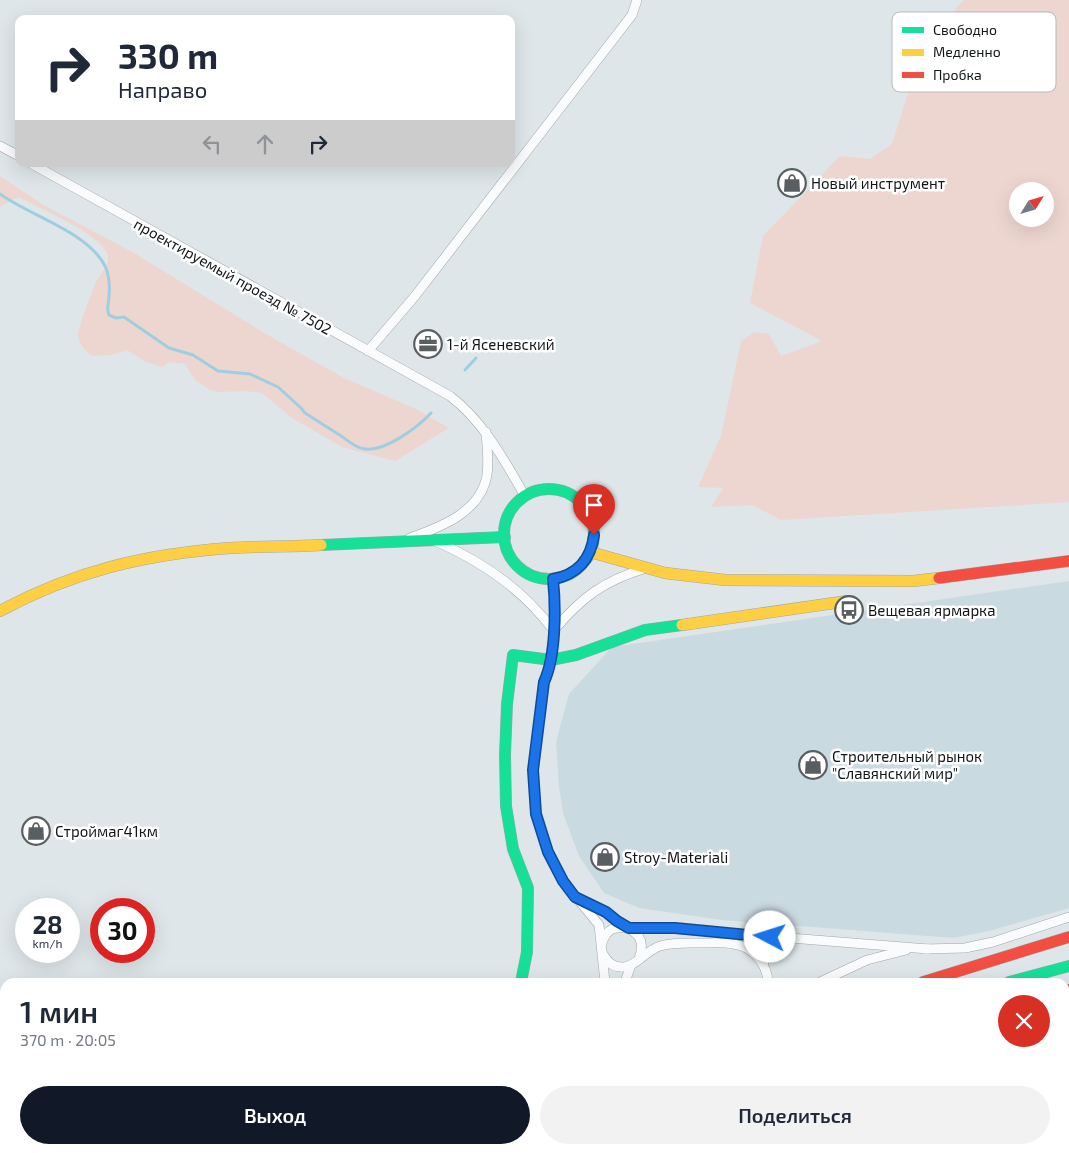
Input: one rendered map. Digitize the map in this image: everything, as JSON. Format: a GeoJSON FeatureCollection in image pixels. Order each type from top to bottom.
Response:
{"type":"FeatureCollection","features":[{"type":"Feature","properties":{"kind":"main road"},"geometry":{"type":"LineString","coordinates":[[550,490],[567,493],[582,503],[587,510],[594,535],[590,552],[575,571],[561,578],[536,577],[520,568],[509,554],[504,537],[509,514],[525,496],[533,492],[550,490]]}},
{"type":"Feature","properties":{"kind":"main road"},"geometry":{"type":"LineString","coordinates":[[0,611],[44,588],[77,575],[106,566],[144,558],[230,548],[504,537]]}},
{"type":"Feature","properties":{"kind":"main road"},"geometry":{"type":"LineString","coordinates":[[590,552],[646,568],[692,577],[725,580],[913,581],[1069,561]]}},
{"type":"Feature","properties":{"kind":"main road"},"geometry":{"type":"LineString","coordinates":[[522,978],[527,952],[528,888],[512,849],[506,806],[507,704],[513,655],[551,660],[576,655],[645,630],[848,601]]}},
{"type":"Feature","properties":{"kind":"main road"},"geometry":{"type":"LineString","coordinates":[[936,978],[1069,938]]}},
{"type":"Feature","properties":{"kind":"main road"},"geometry":{"type":"LineString","coordinates":[[1024,978],[1069,966]]}},
{"type":"Feature","properties":{"kind":"street"},"geometry":{"type":"LineString","coordinates":[[515,167],[632,15],[637,0]]}},
{"type":"Feature","properties":{"kind":"street"},"geometry":{"type":"LineString","coordinates":[[0,146],[15,154]]}},
{"type":"Feature","properties":{"kind":"street","name":"проектируемый проезд № 7502"},"geometry":{"type":"LineString","coordinates":[[37,167],[435,387],[460,404],[486,432],[525,496]]}},
{"type":"Feature","properties":{"kind":"street"},"geometry":{"type":"LineString","coordinates":[[368,351],[415,296],[515,167]]}},
{"type":"Feature","properties":{"kind":"street"},"geometry":{"type":"LineString","coordinates":[[401,542],[452,521],[476,498],[485,482],[487,474],[486,432]]}},
{"type":"Feature","properties":{"kind":"street"},"geometry":{"type":"LineString","coordinates":[[432,540],[466,555],[491,570],[532,604],[553,630]]}},
{"type":"Feature","properties":{"kind":"street"},"geometry":{"type":"LineString","coordinates":[[553,630],[573,608],[599,587],[623,575],[646,568]]}},
{"type":"Feature","properties":{"kind":"street"},"geometry":{"type":"LineString","coordinates":[[553,579],[551,660],[544,682],[533,770],[536,814],[548,852],[563,881],[599,925],[605,978]]}},
{"type":"Feature","properties":{"kind":"street"},"geometry":{"type":"LineString","coordinates":[[575,897],[606,912],[637,933],[641,941],[642,950],[639,959]]}},
{"type":"Feature","properties":{"kind":"street"},"geometry":{"type":"LineString","coordinates":[[829,978],[868,960],[902,950],[965,948],[993,942],[1069,917]]}},
{"type":"Feature","properties":{"kind":"street"},"geometry":{"type":"LineString","coordinates":[[602,944],[604,937],[609,931],[622,927],[675,928],[788,939],[928,949]]}},
{"type":"Feature","properties":{"kind":"street"},"geometry":{"type":"LineString","coordinates":[[768,978],[762,956],[766,946],[776,940],[788,939]]}},
{"type":"Feature","properties":{"kind":"street"},"geometry":{"type":"LineString","coordinates":[[603,954],[607,961],[614,966],[622,968],[631,965],[650,950],[660,946],[679,943],[734,944],[754,953],[765,967]]}},
{"type":"Feature","properties":{"kind":"street"},"geometry":{"type":"LineString","coordinates":[[626,978],[631,965]]}},
{"type":"Feature","properties":{"kind":"shaded area"},"geometry":{"type":"Polygon","coordinates":[[[964,0],[1069,0],[1069,502],[781,520],[752,505],[711,507],[723,488],[698,487],[721,436],[741,341],[754,332],[769,334],[781,356],[822,341],[750,303],[763,236],[840,156],[870,159],[892,144],[908,92],[1056,92],[1056,12],[954,12],[964,0]]]}},
{"type":"Feature","properties":{"kind":"shaded area"},"geometry":{"type":"Polygon","coordinates":[[[0,176],[42,204],[134,253],[266,334],[344,378],[416,409],[449,428],[395,461],[342,447],[292,418],[262,393],[210,390],[195,380],[185,364],[169,362],[162,367],[146,362],[127,350],[111,355],[92,356],[82,346],[78,334],[94,286],[106,267],[108,255],[106,251],[100,243],[79,228],[18,197],[0,207],[0,176]]]}},
{"type":"Feature","properties":{"kind":"shaded area","name":"Строительный рынок \"Славянский мир\""},"geometry":{"type":"Polygon","coordinates":[[[1069,581],[1069,908],[989,931],[953,938],[722,920],[639,908],[604,893],[579,856],[563,813],[556,742],[569,694],[612,647],[1069,581]]]}},
{"type":"Feature","properties":{"kind":"waterway"},"geometry":{"type":"LineString","coordinates":[[0,194],[72,234],[97,254],[105,266],[108,277],[109,315],[116,318],[124,317],[169,348],[193,355],[218,371],[250,374],[278,387],[305,413],[357,447],[373,449],[391,443],[410,431],[431,413]]}},
{"type":"Feature","properties":{"kind":"waterway"},"geometry":{"type":"LineString","coordinates":[[465,370],[476,358]]}},
{"type":"Feature","properties":{"kind":"traffic: fast"},"geometry":{"type":"LineString","coordinates":[[549,489],[566,493],[581,502],[590,517],[594,534],[590,551],[581,566],[566,575],[549,579],[532,575],[517,566],[508,551],[504,534],[508,517],[517,502],[532,493],[549,489]]}},
{"type":"Feature","properties":{"kind":"traffic: fast"},"geometry":{"type":"LineString","coordinates":[[321,545],[505,537]]}},
{"type":"Feature","properties":{"kind":"traffic: fast"},"geometry":{"type":"LineString","coordinates":[[522,978],[527,952],[528,888],[513,849],[506,806],[507,704],[513,655],[551,660],[576,655],[645,630],[682,625]]}},
{"type":"Feature","properties":{"kind":"traffic: fast"},"geometry":{"type":"LineString","coordinates":[[1024,978],[1069,966]]}},
{"type":"Feature","properties":{"kind":"traffic: slow"},"geometry":{"type":"LineString","coordinates":[[0,611],[55,585],[83,575],[140,560],[230,548],[321,545]]}},
{"type":"Feature","properties":{"kind":"traffic: slow"},"geometry":{"type":"LineString","coordinates":[[590,552],[665,573],[725,580],[913,581],[939,578]]}},
{"type":"Feature","properties":{"kind":"traffic: slow"},"geometry":{"type":"LineString","coordinates":[[682,625],[848,601]]}},
{"type":"Feature","properties":{"kind":"traffic: jam"},"geometry":{"type":"LineString","coordinates":[[939,578],[1069,561]]}},
{"type":"Feature","properties":{"kind":"traffic: jam"},"geometry":{"type":"LineString","coordinates":[[936,978],[1069,937]]}},
{"type":"Feature","properties":{"kind":"place","name":"Новый инструмент"},"geometry":{"type":"Point","coordinates":[792,183]}},
{"type":"Feature","properties":{"kind":"place","name":"1-й Ясеневский"},"geometry":{"type":"Point","coordinates":[428,344]}},
{"type":"Feature","properties":{"kind":"place","name":"Вещевая ярмарка"},"geometry":{"type":"Point","coordinates":[849,610]}},
{"type":"Feature","properties":{"kind":"place","name":"Строительный рынок \"Славянский мир\""},"geometry":{"type":"Point","coordinates":[813,765]}},
{"type":"Feature","properties":{"kind":"place","name":"Строймаг41км"},"geometry":{"type":"Point","coordinates":[36,831]}},
{"type":"Feature","properties":{"kind":"place","name":"Stroy-Materiali"},"geometry":{"type":"Point","coordinates":[605,857]}},
{"type":"Feature","properties":{"kind":"route"},"geometry":{"type":"LineString","coordinates":[[594,535],[590,552],[581,566],[569,575],[553,579],[555,595],[551,660],[544,682],[533,770],[536,814],[548,852],[563,881],[575,897],[606,912],[629,928],[675,928],[770,937]]}}]}
